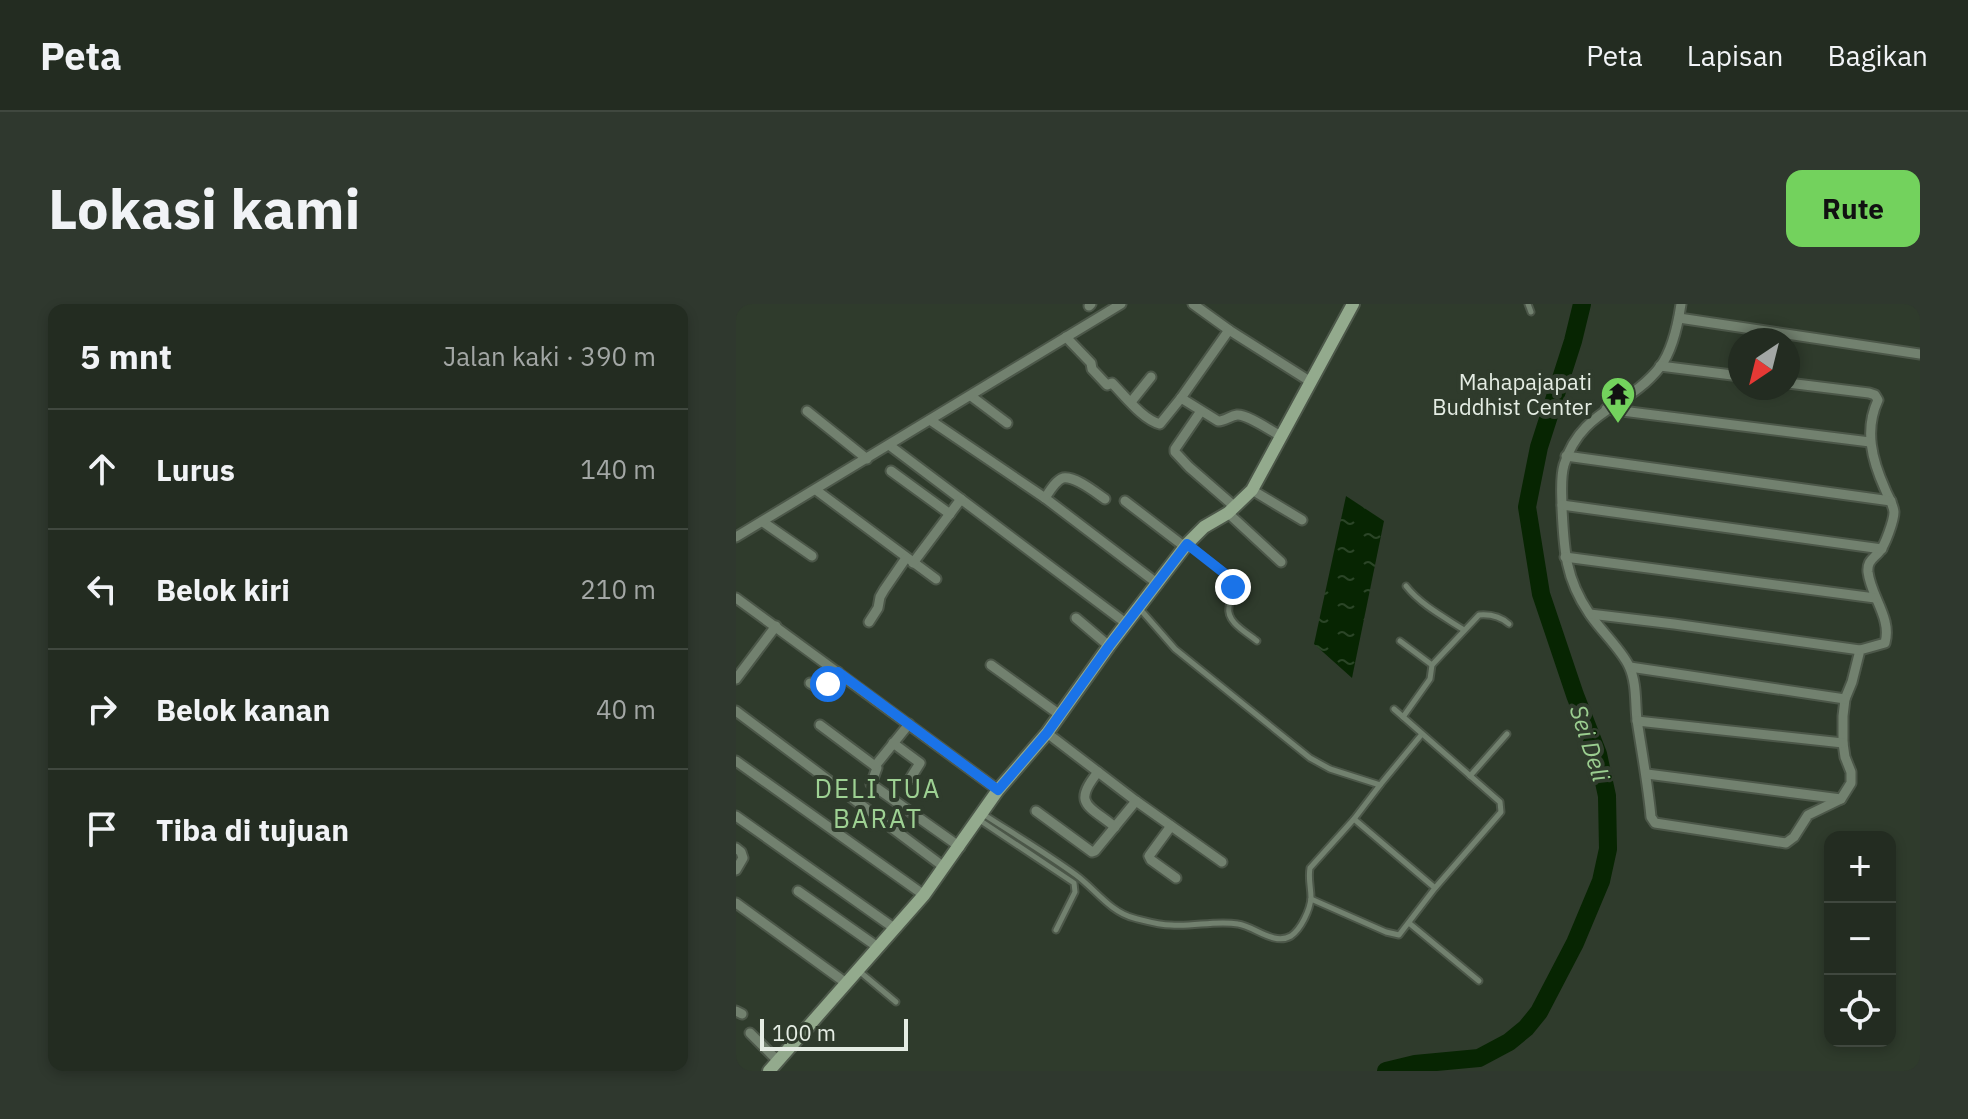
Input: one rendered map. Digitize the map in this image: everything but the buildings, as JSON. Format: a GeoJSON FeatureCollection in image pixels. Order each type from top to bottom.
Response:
{"type":"FeatureCollection","features":[{"type":"Feature","properties":{"kind":"main road"},"geometry":{"type":"LineString","coordinates":[[769,1071],[924,895],[998,790],[1047,733],[1186,546],[1204,527],[1232,510],[1252,490],[1353,304]]}},
{"type":"Feature","properties":{"kind":"street"},"geometry":{"type":"LineString","coordinates":[[736,537],[1121,304]]}},
{"type":"Feature","properties":{"kind":"street"},"geometry":{"type":"LineString","coordinates":[[1193,304],[1311,382]]}},
{"type":"Feature","properties":{"kind":"street"},"geometry":{"type":"LineString","coordinates":[[1681,304],[1679,318],[1660,366],[1632,393],[1606,409],[1581,431],[1566,456],[1562,471],[1565,557],[1576,593],[1630,667],[1651,817],[1655,823],[1786,843],[1794,837],[1808,815],[1841,799],[1851,783],[1843,743],[1845,699],[1860,650]]}},
{"type":"Feature","properties":{"kind":"street"},"geometry":{"type":"LineString","coordinates":[[1679,318],[1920,354]]}},
{"type":"Feature","properties":{"kind":"street"},"geometry":{"type":"LineString","coordinates":[[1066,337],[1107,385],[1112,383],[1136,409],[1160,424],[1229,330]]}},
{"type":"Feature","properties":{"kind":"street"},"geometry":{"type":"LineString","coordinates":[[1660,366],[1728,374]]}},
{"type":"Feature","properties":{"kind":"street"},"geometry":{"type":"LineString","coordinates":[[1131,402],[1151,377]]}},
{"type":"Feature","properties":{"kind":"street"},"geometry":{"type":"LineString","coordinates":[[1590,614],[1860,650],[1885,643],[1886,624],[1875,598],[1868,566],[1882,549],[1894,517],[1870,442],[1871,421],[1878,400],[1875,395],[1800,385]]}},
{"type":"Feature","properties":{"kind":"street"},"geometry":{"type":"LineString","coordinates":[[971,396],[1007,423]]}},
{"type":"Feature","properties":{"kind":"street"},"geometry":{"type":"LineString","coordinates":[[1181,398],[1221,422],[1241,415],[1281,436]]}},
{"type":"Feature","properties":{"kind":"street"},"geometry":{"type":"LineString","coordinates":[[1606,409],[1870,442]]}},
{"type":"Feature","properties":{"kind":"street"},"geometry":{"type":"LineString","coordinates":[[807,411],[867,459]]}},
{"type":"Feature","properties":{"kind":"street"},"geometry":{"type":"LineString","coordinates":[[1201,411],[1175,452],[1281,562]]}},
{"type":"Feature","properties":{"kind":"street"},"geometry":{"type":"LineString","coordinates":[[930,420],[1045,498],[1158,584]]}},
{"type":"Feature","properties":{"kind":"street"},"geometry":{"type":"LineString","coordinates":[[889,445],[1127,624]]}},
{"type":"Feature","properties":{"kind":"street"},"geometry":{"type":"LineString","coordinates":[[1566,456],[1891,501]]}},
{"type":"Feature","properties":{"kind":"street"},"geometry":{"type":"LineString","coordinates":[[891,471],[950,514]]}},
{"type":"Feature","properties":{"kind":"street"},"geometry":{"type":"LineString","coordinates":[[1045,498],[1063,478],[1083,484],[1105,499]]}},
{"type":"Feature","properties":{"kind":"street"},"geometry":{"type":"LineString","coordinates":[[816,490],[936,579]]}},
{"type":"Feature","properties":{"kind":"street"},"geometry":{"type":"LineString","coordinates":[[1252,490],[1302,520]]}},
{"type":"Feature","properties":{"kind":"street"},"geometry":{"type":"LineString","coordinates":[[869,622],[884,590],[961,499]]}},
{"type":"Feature","properties":{"kind":"street"},"geometry":{"type":"LineString","coordinates":[[1125,501],[1186,546]]}},
{"type":"Feature","properties":{"kind":"street"},"geometry":{"type":"LineString","coordinates":[[1562,505],[1882,549]]}},
{"type":"Feature","properties":{"kind":"street"},"geometry":{"type":"LineString","coordinates":[[763,522],[812,556]]}},
{"type":"Feature","properties":{"kind":"street"},"geometry":{"type":"LineString","coordinates":[[1565,557],[1875,598]]}},
{"type":"Feature","properties":{"kind":"street"},"geometry":{"type":"LineString","coordinates":[[736,598],[998,790]]}},
{"type":"Feature","properties":{"kind":"street"},"geometry":{"type":"LineString","coordinates":[[1076,618],[1109,646]]}},
{"type":"Feature","properties":{"kind":"street"},"geometry":{"type":"LineString","coordinates":[[736,679],[776,626]]}},
{"type":"Feature","properties":{"kind":"street"},"geometry":{"type":"LineString","coordinates":[[991,665],[1060,715]]}},
{"type":"Feature","properties":{"kind":"street"},"geometry":{"type":"LineString","coordinates":[[1630,667],[1845,699]]}},
{"type":"Feature","properties":{"kind":"street"},"geometry":{"type":"LineString","coordinates":[[810,683],[821,689],[838,672]]}},
{"type":"Feature","properties":{"kind":"street"},"geometry":{"type":"LineString","coordinates":[[736,711],[944,867]]}},
{"type":"Feature","properties":{"kind":"street"},"geometry":{"type":"LineString","coordinates":[[1637,721],[1843,743]]}},
{"type":"Feature","properties":{"kind":"street"},"geometry":{"type":"LineString","coordinates":[[875,766],[909,724]]}},
{"type":"Feature","properties":{"kind":"street"},"geometry":{"type":"LineString","coordinates":[[820,725],[877,768],[871,784],[960,847]]}},
{"type":"Feature","properties":{"kind":"street"},"geometry":{"type":"LineString","coordinates":[[1047,733],[1222,862]]}},
{"type":"Feature","properties":{"kind":"street"},"geometry":{"type":"LineString","coordinates":[[893,743],[920,763],[910,779]]}},
{"type":"Feature","properties":{"kind":"street"},"geometry":{"type":"LineString","coordinates":[[736,761],[924,895]]}},
{"type":"Feature","properties":{"kind":"street"},"geometry":{"type":"LineString","coordinates":[[1098,772],[1088,784],[1084,799],[1115,827]]}},
{"type":"Feature","properties":{"kind":"street"},"geometry":{"type":"LineString","coordinates":[[1647,774],[1841,799]]}},
{"type":"Feature","properties":{"kind":"street"},"geometry":{"type":"LineString","coordinates":[[1036,811],[1090,852],[1095,851],[1136,801]]}},
{"type":"Feature","properties":{"kind":"street"},"geometry":{"type":"LineString","coordinates":[[736,816],[894,928]]}},
{"type":"Feature","properties":{"kind":"street"},"geometry":{"type":"LineString","coordinates":[[1171,826],[1149,856],[1176,878]]}},
{"type":"Feature","properties":{"kind":"street"},"geometry":{"type":"LineString","coordinates":[[736,848],[743,858],[736,870]]}},
{"type":"Feature","properties":{"kind":"street"},"geometry":{"type":"LineString","coordinates":[[798,891],[879,948]]}},
{"type":"Feature","properties":{"kind":"street"},"geometry":{"type":"LineString","coordinates":[[736,903],[846,983]]}},
{"type":"Feature","properties":{"kind":"street"},"geometry":{"type":"LineString","coordinates":[[750,1033],[778,1061]]}},
{"type":"Feature","properties":{"kind":"lane"},"geometry":{"type":"LineString","coordinates":[[1528,304],[1531,312]]}},
{"type":"Feature","properties":{"kind":"lane"},"geometry":{"type":"LineString","coordinates":[[1186,546],[1233,580],[1228,614],[1257,641]]}},
{"type":"Feature","properties":{"kind":"lane"},"geometry":{"type":"LineString","coordinates":[[1406,586],[1414,596],[1464,630]]}},
{"type":"Feature","properties":{"kind":"lane"},"geometry":{"type":"LineString","coordinates":[[1140,608],[1175,649],[1310,758],[1330,769],[1380,785]]}},
{"type":"Feature","properties":{"kind":"lane"},"geometry":{"type":"LineString","coordinates":[[1403,717],[1430,679],[1432,665],[1479,615],[1490,614],[1509,624]]}},
{"type":"Feature","properties":{"kind":"lane"},"geometry":{"type":"LineString","coordinates":[[1400,641],[1432,665]]}},
{"type":"Feature","properties":{"kind":"lane"},"geometry":{"type":"LineString","coordinates":[[1311,899],[1395,936],[1401,934],[1435,888],[1501,812],[1500,802],[1394,709]]}},
{"type":"Feature","properties":{"kind":"lane"},"geometry":{"type":"LineString","coordinates":[[980,816],[1077,876],[1117,912],[1131,918],[1169,926],[1234,923],[1281,939],[1290,936],[1304,919],[1311,899],[1310,868],[1422,734]]}},
{"type":"Feature","properties":{"kind":"lane"},"geometry":{"type":"LineString","coordinates":[[1470,776],[1507,734]]}},
{"type":"Feature","properties":{"kind":"lane"},"geometry":{"type":"LineString","coordinates":[[980,816],[1074,883],[1075,892],[1056,930]]}},
{"type":"Feature","properties":{"kind":"lane"},"geometry":{"type":"LineString","coordinates":[[1354,819],[1435,888]]}},
{"type":"Feature","properties":{"kind":"lane"},"geometry":{"type":"LineString","coordinates":[[1409,923],[1479,981]]}},
{"type":"Feature","properties":{"kind":"lane"},"geometry":{"type":"LineString","coordinates":[[858,970],[896,1002]]}},
{"type":"Feature","properties":{"kind":"water"},"geometry":{"type":"Polygon","coordinates":[[[1346,496],[1384,521],[1352,678],[1314,644],[1346,496]]]}},
{"type":"Feature","properties":{"kind":"waterway","name":"Sei Deli"},"geometry":{"type":"LineString","coordinates":[[1386,1071],[1415,1064],[1479,1058],[1509,1042],[1526,1028],[1539,1012],[1575,943],[1601,881],[1608,849],[1607,796],[1598,754],[1541,594],[1527,507],[1539,447],[1582,304]]}},
{"type":"Feature","properties":{"kind":"place","name":"Mahapajapati Buddhist Center"},"geometry":{"type":"Point","coordinates":[1618,425]}},
{"type":"Feature","properties":{"kind":"district","name":"DELI TUA BARAT"},"geometry":{"type":"Point","coordinates":[878,803]}},
{"type":"Feature","properties":{"kind":"route"},"geometry":{"type":"LineString","coordinates":[[828,684],[838,672],[998,790],[1047,733],[1187,544],[1233,580],[1233,587]]}}]}
